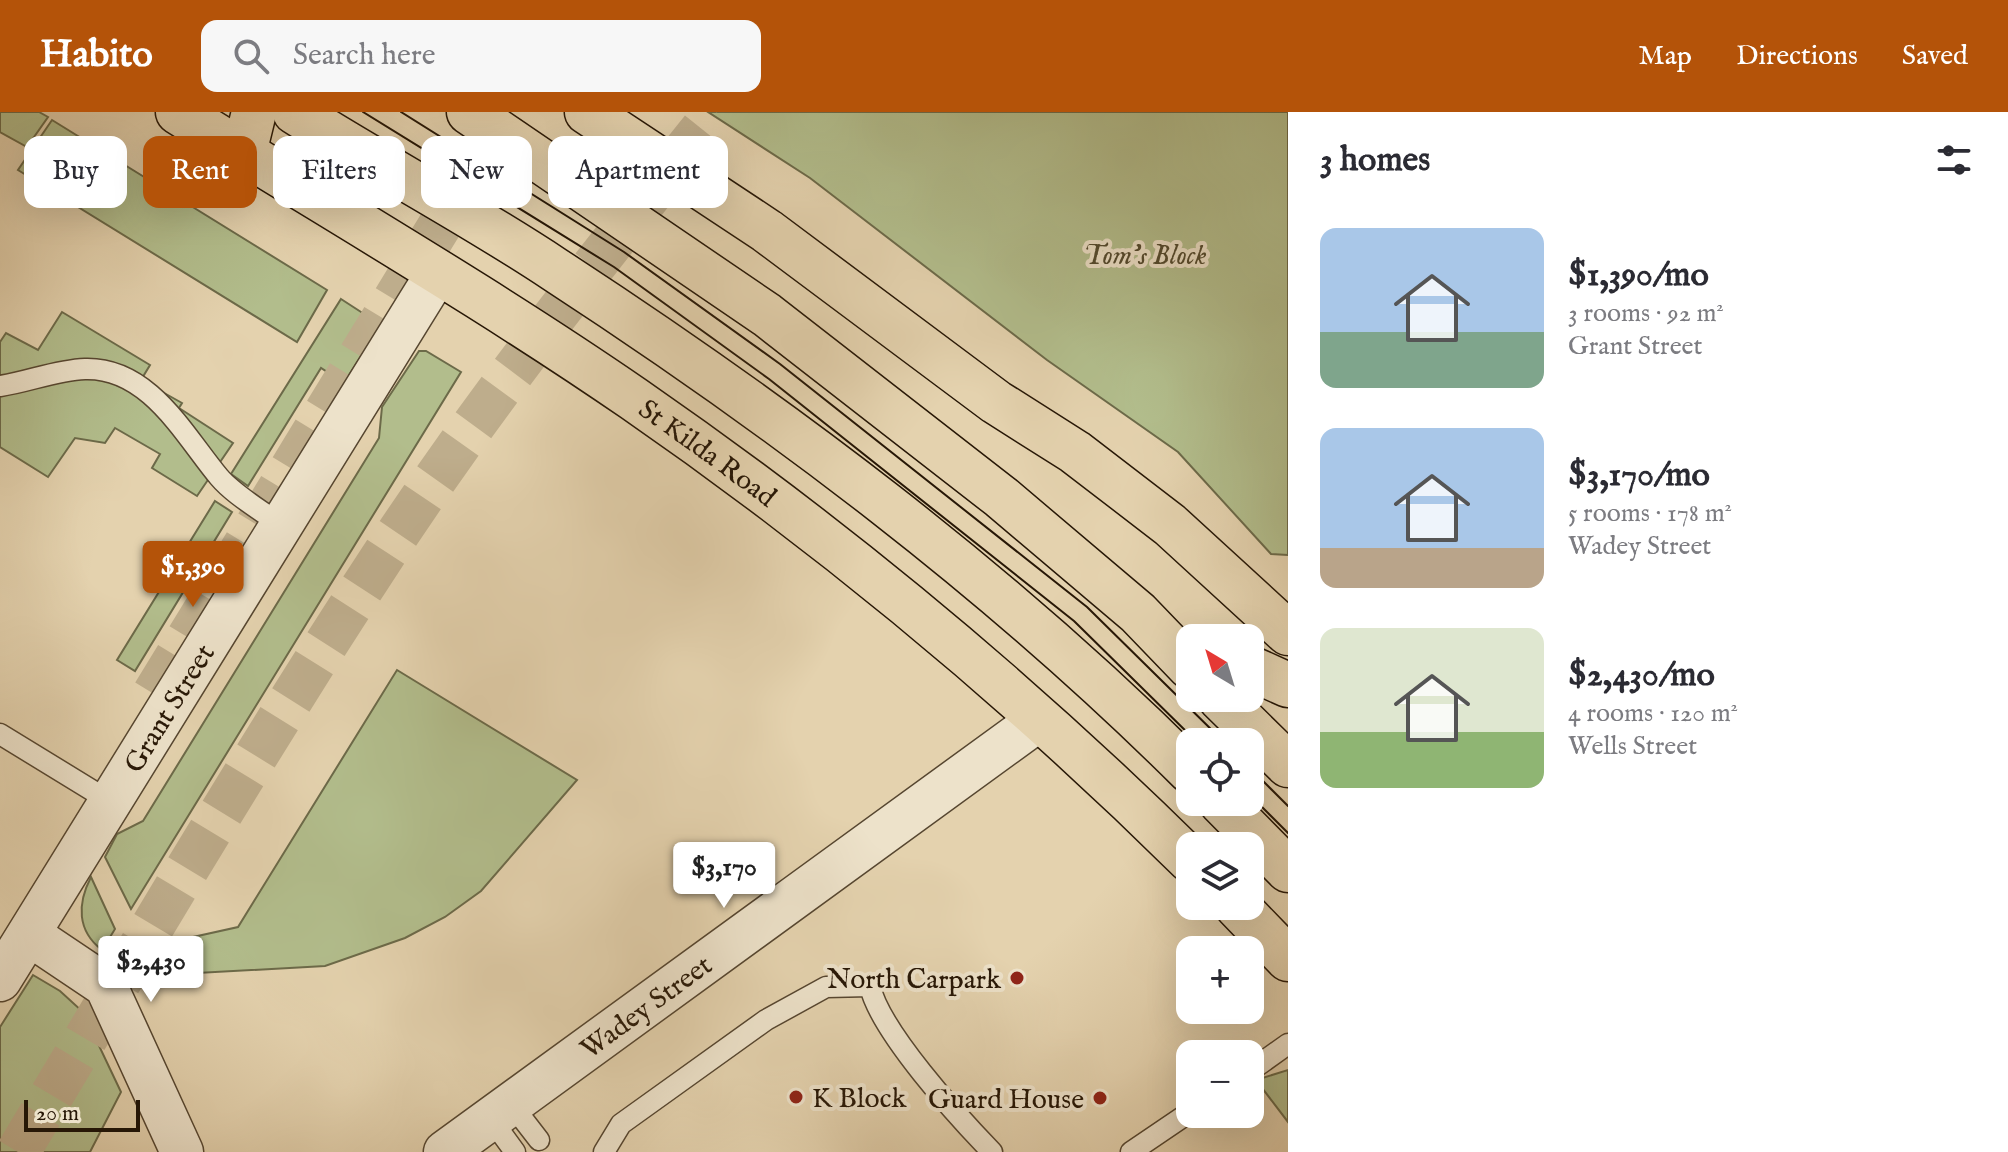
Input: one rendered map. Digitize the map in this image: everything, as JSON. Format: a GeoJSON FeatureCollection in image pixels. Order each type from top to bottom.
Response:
{"type":"FeatureCollection","features":[{"type":"Feature","properties":{"kind":"main road","name":"St Kilda Road"},"geometry":{"type":"LineString","coordinates":[[178,112],[249,132],[438,272],[634,399],[833,545],[1040,719],[1176,847]]}},
{"type":"Feature","properties":{"kind":"main road"},"geometry":{"type":"LineString","coordinates":[[295,112],[551,267],[670,347],[877,497],[981,579],[1086,671],[1176,758]]}},
{"type":"Feature","properties":{"kind":"main road"},"geometry":{"type":"LineString","coordinates":[[469,112],[767,315],[1001,497],[1138,613],[1176,652]]}},
{"type":"Feature","properties":{"kind":"main road"},"geometry":{"type":"LineString","coordinates":[[587,112],[767,231],[996,402],[1075,452],[1170,525],[1288,633]]}},
{"type":"Feature","properties":{"kind":"main road"},"geometry":{"type":"LineString","coordinates":[[1138,613],[1176,633]]}},
{"type":"Feature","properties":{"kind":"main road"},"geometry":{"type":"LineString","coordinates":[[1040,719],[1086,671]]}},
{"type":"Feature","properties":{"kind":"main road"},"geometry":{"type":"LineString","coordinates":[[1264,674],[1288,685]]}},
{"type":"Feature","properties":{"kind":"main road"},"geometry":{"type":"LineString","coordinates":[[1234,712],[1288,765]]}},
{"type":"Feature","properties":{"kind":"main road"},"geometry":{"type":"LineString","coordinates":[[1235,816],[1288,870]]}},
{"type":"Feature","properties":{"kind":"main road"},"geometry":{"type":"LineString","coordinates":[[1250,920],[1288,959]]}},
{"type":"Feature","properties":{"kind":"street","name":"Grant Street"},"geometry":{"type":"LineString","coordinates":[[0,980],[438,272]]}},
{"type":"Feature","properties":{"kind":"street","name":"Wadey Street"},"geometry":{"type":"LineString","coordinates":[[445,1152],[1040,719]]}},
{"type":"Feature","properties":{"kind":"street"},"geometry":{"type":"LineString","coordinates":[[30,935],[106,986],[182,1152]]}},
{"type":"Feature","properties":{"kind":"lane"},"geometry":{"type":"LineString","coordinates":[[0,386],[87,369],[119,375],[149,394],[178,423],[220,478],[283,527]]}},
{"type":"Feature","properties":{"kind":"lane"},"geometry":{"type":"LineString","coordinates":[[0,734],[111,802]]}},
{"type":"Feature","properties":{"kind":"lane"},"geometry":{"type":"LineString","coordinates":[[604,1152],[621,1124],[766,1020],[826,987],[844,985],[870,986],[873,1003],[893,1032],[992,1152]]}},
{"type":"Feature","properties":{"kind":"lane"},"geometry":{"type":"LineString","coordinates":[[1264,1061],[1288,1044]]}},
{"type":"Feature","properties":{"kind":"lane"},"geometry":{"type":"LineString","coordinates":[[502,1112],[539,1140]]}},
{"type":"Feature","properties":{"kind":"lane"},"geometry":{"type":"LineString","coordinates":[[502,1112],[515,1152]]}},
{"type":"Feature","properties":{"kind":"lane"},"geometry":{"type":"LineString","coordinates":[[1131,1152],[1176,1121]]}},
{"type":"Feature","properties":{"kind":"green space"},"geometry":{"type":"Polygon","coordinates":[[[0,112],[39,112],[48,117],[35,136],[24,136],[24,145],[0,132],[0,112]]]}},
{"type":"Feature","properties":{"kind":"green space","name":"Tom's Block"},"geometry":{"type":"Polygon","coordinates":[[[708,112],[1288,112],[1288,555],[1271,554],[1178,452],[1047,360],[810,178],[708,112]]]}},
{"type":"Feature","properties":{"kind":"green space"},"geometry":{"type":"Polygon","coordinates":[[[52,120],[78,136],[41,136],[52,120]]]}},
{"type":"Feature","properties":{"kind":"green space"},"geometry":{"type":"Polygon","coordinates":[[[127,166],[143,176],[143,208],[194,208],[327,290],[297,342],[80,208],[127,208],[127,166]]]}},
{"type":"Feature","properties":{"kind":"green space"},"geometry":{"type":"Polygon","coordinates":[[[341,299],[381,325],[344,383],[321,368],[248,486],[231,474],[341,299]]]}},
{"type":"Feature","properties":{"kind":"green space"},"geometry":{"type":"Polygon","coordinates":[[[62,312],[150,365],[141,380],[182,403],[179,408],[233,443],[197,496],[152,468],[160,454],[115,428],[105,443],[75,438],[48,477],[0,447],[0,342],[6,333],[38,350],[62,312]]]}},
{"type":"Feature","properties":{"kind":"green space"},"geometry":{"type":"Polygon","coordinates":[[[419,351],[426,351],[461,372],[131,909],[105,857],[117,834],[143,821],[379,438],[382,407],[419,351]]]}},
{"type":"Feature","properties":{"kind":"green space"},"geometry":{"type":"Polygon","coordinates":[[[215,501],[232,512],[135,671],[117,660],[215,501]]]}},
{"type":"Feature","properties":{"kind":"green space"},"geometry":{"type":"Polygon","coordinates":[[[397,670],[577,780],[481,891],[445,917],[405,938],[325,966],[179,974],[166,943],[238,927],[397,670]]]}},
{"type":"Feature","properties":{"kind":"green space"},"geometry":{"type":"Polygon","coordinates":[[[91,877],[115,929],[102,950],[88,934],[82,916],[83,897],[91,877]]]}},
{"type":"Feature","properties":{"kind":"green space"},"geometry":{"type":"Polygon","coordinates":[[[33,975],[60,991],[83,1012],[121,1092],[90,1152],[0,1152],[0,1027],[33,975]]]}},
{"type":"Feature","properties":{"kind":"green space"},"geometry":{"type":"Polygon","coordinates":[[[1288,1070],[1288,1122],[1264,1090],[1264,1078],[1288,1070]]]}},
{"type":"Feature","properties":{"kind":"tunnel"},"geometry":{"type":"LineString","coordinates":[[154,694],[509,112]]}},
{"type":"Feature","properties":{"kind":"tunnel"},"geometry":{"type":"LineString","coordinates":[[18,1152],[233,794],[406,521],[535,342],[716,112]]}},
{"type":"Feature","properties":{"kind":"tram line"},"geometry":{"type":"LineString","coordinates":[[363,112],[614,267],[769,379],[1074,621],[1183,728]]}},
{"type":"Feature","properties":{"kind":"tram line"},"geometry":{"type":"LineString","coordinates":[[401,112],[624,252],[780,364],[1087,607],[1210,728]]}},
{"type":"Feature","properties":{"kind":"tram line"},"geometry":{"type":"LineString","coordinates":[[1264,782],[1288,806]]}},
{"type":"Feature","properties":{"kind":"tram line"},"geometry":{"type":"LineString","coordinates":[[1264,809],[1288,833]]}},
{"type":"Feature","properties":{"kind":"place","name":"North Carpark"},"geometry":{"type":"Point","coordinates":[1017,978]}},
{"type":"Feature","properties":{"kind":"place","name":"K Block"},"geometry":{"type":"Point","coordinates":[796,1097]}},
{"type":"Feature","properties":{"kind":"place","name":"Guard House"},"geometry":{"type":"Point","coordinates":[1100,1098]}}]}
